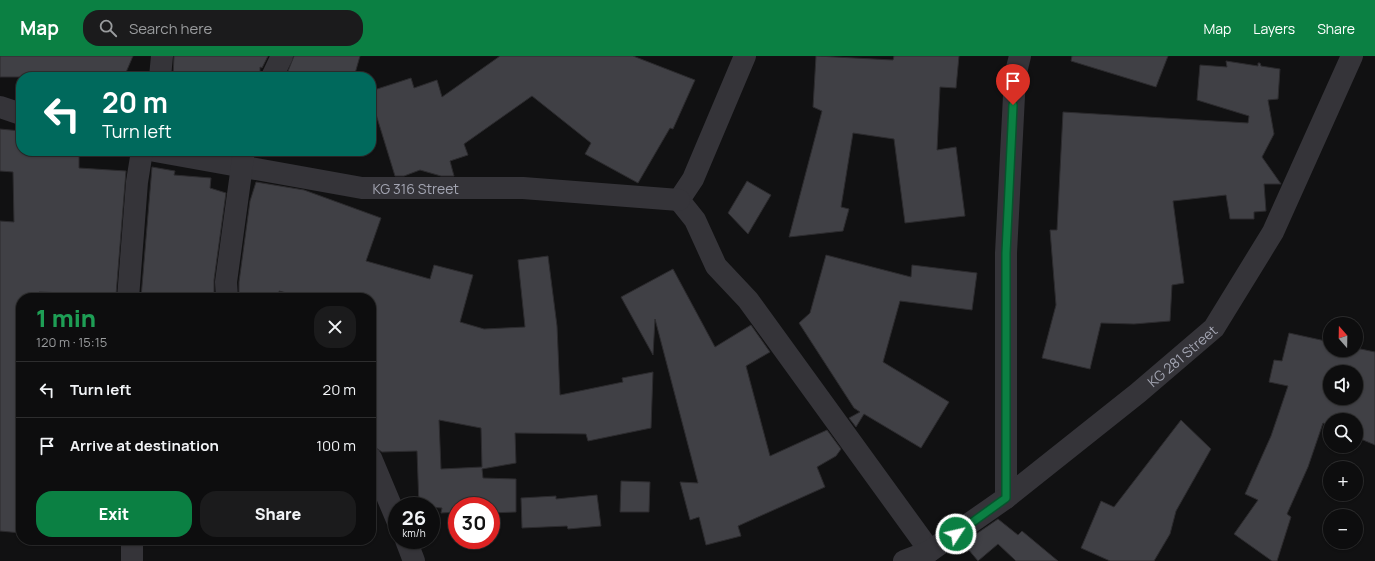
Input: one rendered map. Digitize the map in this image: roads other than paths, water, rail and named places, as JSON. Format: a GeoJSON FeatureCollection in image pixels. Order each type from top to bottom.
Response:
{"type":"FeatureCollection","features":[{"type":"Feature","properties":{"kind":"street"},"geometry":{"type":"LineString","coordinates":[[160,72],[162,56]]}},
{"type":"Feature","properties":{"kind":"street"},"geometry":{"type":"LineString","coordinates":[[274,72],[282,56]]}},
{"type":"Feature","properties":{"kind":"street"},"geometry":{"type":"LineString","coordinates":[[745,56],[693,179],[679,200],[695,220],[716,266],[748,300],[930,551]]}},
{"type":"Feature","properties":{"kind":"street"},"geometry":{"type":"LineString","coordinates":[[1006,498],[1006,253],[1015,76],[1020,56]]}},
{"type":"Feature","properties":{"kind":"street","name":"KG 281 Street"},"geometry":{"type":"LineString","coordinates":[[904,561],[930,551],[1006,498],[1138,392],[1214,328],[1273,232],[1352,56]]}},
{"type":"Feature","properties":{"kind":"street"},"geometry":{"type":"LineString","coordinates":[[0,107],[16,112]]}},
{"type":"Feature","properties":{"kind":"street"},"geometry":{"type":"LineString","coordinates":[[128,293],[137,182],[141,156]]}},
{"type":"Feature","properties":{"kind":"street","name":"KG 316 Street"},"geometry":{"type":"LineString","coordinates":[[210,156],[243,159],[362,188],[523,188],[679,200]]}},
{"type":"Feature","properties":{"kind":"street"},"geometry":{"type":"LineString","coordinates":[[226,293],[226,282],[243,159]]}},
{"type":"Feature","properties":{"kind":"street"},"geometry":{"type":"LineString","coordinates":[[376,470],[388,499]]}},
{"type":"Feature","properties":{"kind":"street"},"geometry":{"type":"LineString","coordinates":[[132,545],[132,561]]}},
{"type":"Feature","properties":{"kind":"street"},"geometry":{"type":"LineString","coordinates":[[409,549],[414,561]]}}]}
